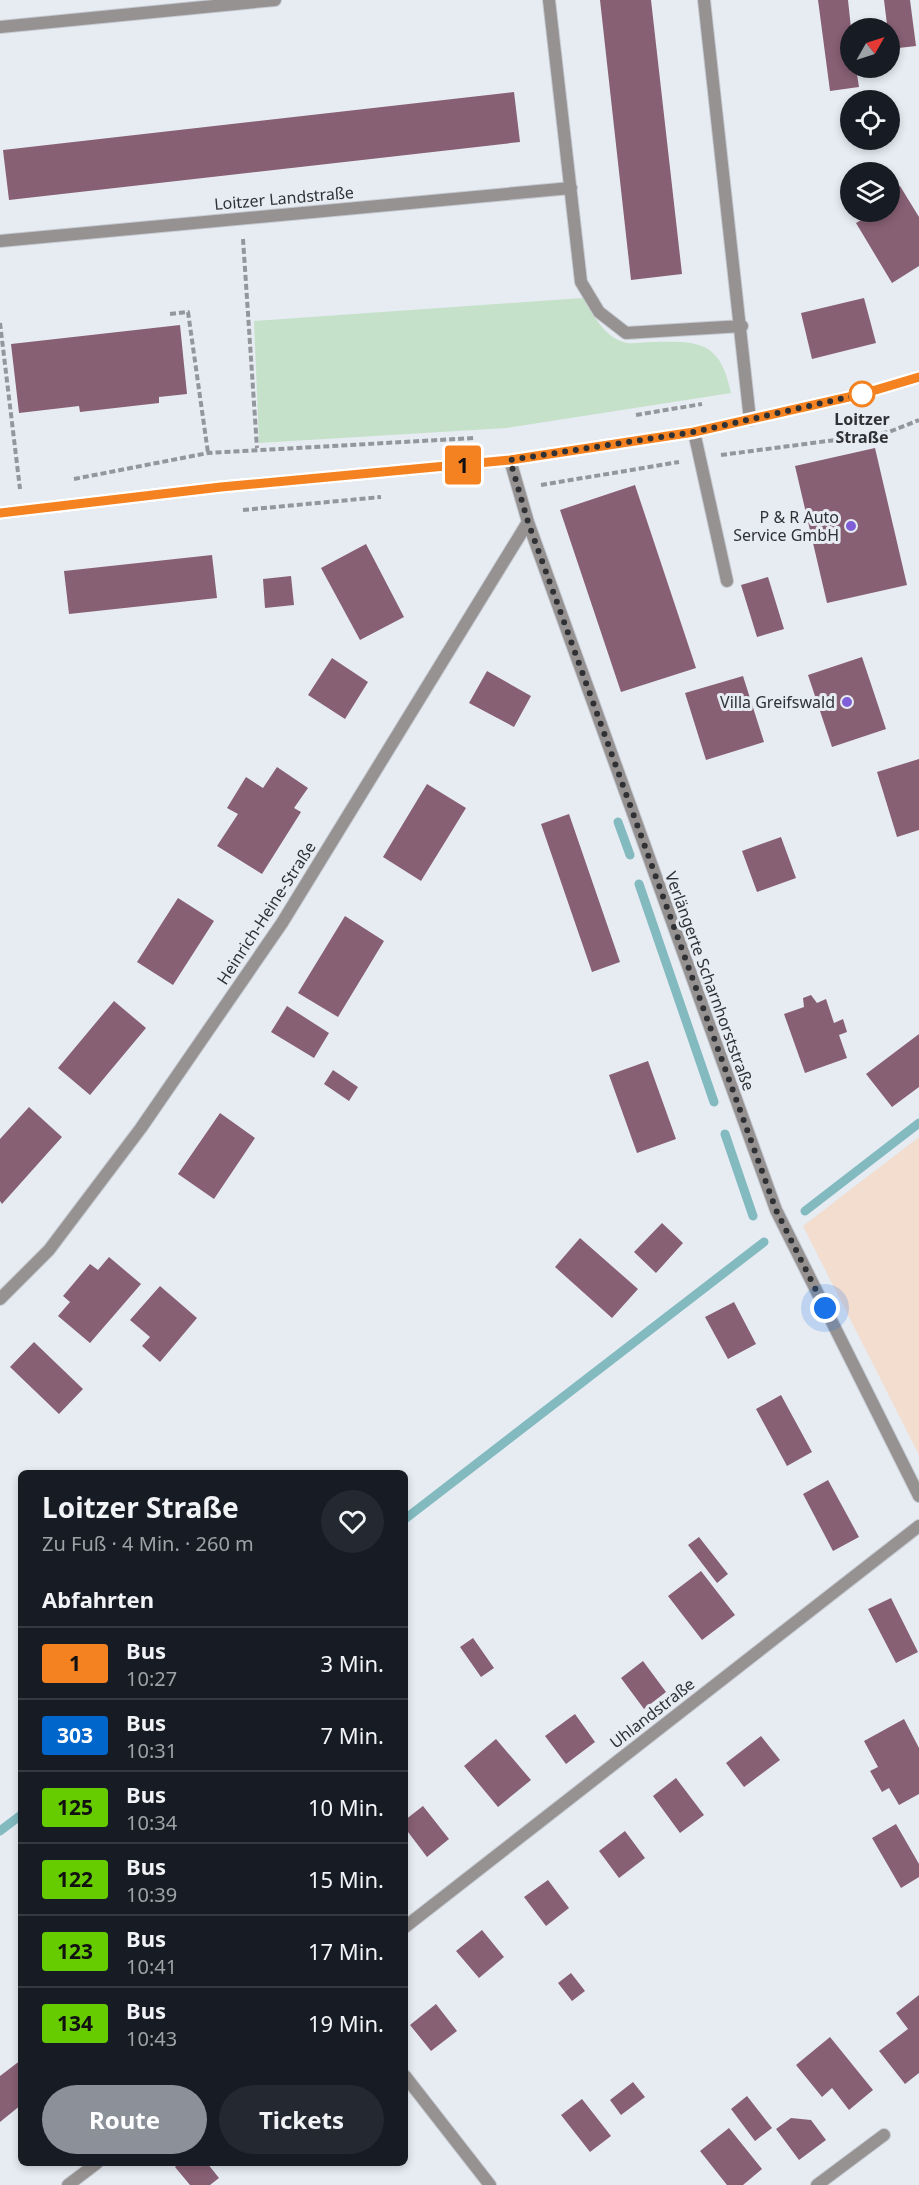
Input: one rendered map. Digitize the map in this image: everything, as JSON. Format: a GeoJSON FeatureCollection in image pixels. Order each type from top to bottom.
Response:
{"type":"FeatureCollection","features":[{"type":"Feature","properties":{"kind":"main road"},"geometry":{"type":"LineString","coordinates":[[0,513],[221,487],[510,460],[694,432],[862,394],[919,377]]}},
{"type":"Feature","properties":{"kind":"street"},"geometry":{"type":"LineString","coordinates":[[0,27],[275,0]]}},
{"type":"Feature","properties":{"kind":"street"},"geometry":{"type":"LineString","coordinates":[[549,0],[581,282],[599,312],[626,333],[742,327]]}},
{"type":"Feature","properties":{"kind":"street"},"geometry":{"type":"LineString","coordinates":[[704,0],[742,327],[750,420]]}},
{"type":"Feature","properties":{"kind":"street","name":"Loitzer Landstraße"},"geometry":{"type":"LineString","coordinates":[[0,242],[571,188]]}},
{"type":"Feature","properties":{"kind":"street"},"geometry":{"type":"LineString","coordinates":[[694,432],[727,581]]}},
{"type":"Feature","properties":{"kind":"street","name":"Verlängerte Scharnhorststraße"},"geometry":{"type":"LineString","coordinates":[[510,460],[528,522],[776,1210],[919,1496]]}},
{"type":"Feature","properties":{"kind":"street","name":"Heinrich-Heine-Straße"},"geometry":{"type":"LineString","coordinates":[[0,1299],[50,1250],[141,1128],[282,923],[528,522]]}},
{"type":"Feature","properties":{"kind":"street","name":"Uhlandstraße"},"geometry":{"type":"LineString","coordinates":[[408,1925],[919,1526]]}},
{"type":"Feature","properties":{"kind":"street"},"geometry":{"type":"LineString","coordinates":[[408,2080],[490,2185]]}},
{"type":"Feature","properties":{"kind":"street"},"geometry":{"type":"LineString","coordinates":[[817,2185],[884,2135]]}},
{"type":"Feature","properties":{"kind":"street"},"geometry":{"type":"LineString","coordinates":[[68,2185],[93,2166]]}},
{"type":"Feature","properties":{"kind":"path"},"geometry":{"type":"LineString","coordinates":[[242,218],[256,448]]}},
{"type":"Feature","properties":{"kind":"path"},"geometry":{"type":"LineString","coordinates":[[170,314],[188,312],[208,453]]}},
{"type":"Feature","properties":{"kind":"path"},"geometry":{"type":"LineString","coordinates":[[0,323],[20,490]]}},
{"type":"Feature","properties":{"kind":"path"},"geometry":{"type":"LineString","coordinates":[[632,416],[748,397]]}},
{"type":"Feature","properties":{"kind":"path"},"geometry":{"type":"LineString","coordinates":[[701,458],[889,432],[919,420]]}},
{"type":"Feature","properties":{"kind":"path"},"geometry":{"type":"LineString","coordinates":[[67,481],[208,453],[256,448],[481,438]]}},
{"type":"Feature","properties":{"kind":"path"},"geometry":{"type":"LineString","coordinates":[[10,491],[31,488]]}},
{"type":"Feature","properties":{"kind":"shaded area"},"geometry":{"type":"Polygon","coordinates":[[[919,1137],[919,1455],[803,1226],[919,1137]]]}},
{"type":"Feature","properties":{"kind":"green space"},"geometry":{"type":"Polygon","coordinates":[[[583,298],[600,325],[619,340],[627,343],[682,342],[705,347],[721,363],[731,393],[507,428],[259,443],[254,321],[583,298]]]}},
{"type":"Feature","properties":{"kind":"building"},"geometry":{"type":"Polygon","coordinates":[[[600,0],[651,0],[682,274],[631,280],[600,0]]]}},
{"type":"Feature","properties":{"kind":"building"},"geometry":{"type":"Polygon","coordinates":[[[818,0],[848,0],[850,18],[840,18],[840,78],[858,78],[859,87],[830,91],[818,0]]]}},
{"type":"Feature","properties":{"kind":"building"},"geometry":{"type":"Polygon","coordinates":[[[884,0],[910,0],[916,46],[900,48],[900,18],[886,18],[884,0]]]}},
{"type":"Feature","properties":{"kind":"building"},"geometry":{"type":"Polygon","coordinates":[[[514,92],[520,142],[9,200],[3,150],[514,92]]]}},
{"type":"Feature","properties":{"kind":"building"},"geometry":{"type":"Polygon","coordinates":[[[900,186],[919,217],[919,266],[892,283],[856,223],[900,222],[900,186]]]}},
{"type":"Feature","properties":{"kind":"building"},"geometry":{"type":"Polygon","coordinates":[[[864,298],[876,343],[812,359],[801,313],[864,298]]]}},
{"type":"Feature","properties":{"kind":"building"},"geometry":{"type":"Polygon","coordinates":[[[180,325],[187,394],[159,397],[159,403],[80,412],[79,406],[19,413],[11,344],[180,325]]]}},
{"type":"Feature","properties":{"kind":"building","name":"P & R Auto Service GmbH"},"geometry":{"type":"Polygon","coordinates":[[[875,448],[907,585],[827,603],[795,466],[875,448]]]}},
{"type":"Feature","properties":{"kind":"building"},"geometry":{"type":"Polygon","coordinates":[[[635,485],[696,668],[621,692],[560,510],[635,485]]]}},
{"type":"Feature","properties":{"kind":"building"},"geometry":{"type":"Polygon","coordinates":[[[366,544],[404,617],[360,640],[321,568],[366,544]]]}},
{"type":"Feature","properties":{"kind":"building"},"geometry":{"type":"Polygon","coordinates":[[[212,555],[217,598],[69,614],[64,571],[212,555]]]}},
{"type":"Feature","properties":{"kind":"building"},"geometry":{"type":"Polygon","coordinates":[[[291,576],[294,605],[265,608],[263,579],[291,576]]]}},
{"type":"Feature","properties":{"kind":"building"},"geometry":{"type":"Polygon","coordinates":[[[768,577],[784,629],[757,637],[741,585],[768,577]]]}},
{"type":"Feature","properties":{"kind":"building","name":"Villa Greifswald"},"geometry":{"type":"Polygon","coordinates":[[[862,657],[886,729],[832,747],[808,675],[862,657]]]}},
{"type":"Feature","properties":{"kind":"building"},"geometry":{"type":"Polygon","coordinates":[[[332,658],[368,682],[345,719],[308,695],[332,658]]]}},
{"type":"Feature","properties":{"kind":"building"},"geometry":{"type":"Polygon","coordinates":[[[487,671],[531,696],[514,727],[469,703],[487,671]]]}},
{"type":"Feature","properties":{"kind":"building"},"geometry":{"type":"Polygon","coordinates":[[[743,676],[764,742],[706,760],[685,693],[743,676]]]}},
{"type":"Feature","properties":{"kind":"building"},"geometry":{"type":"Polygon","coordinates":[[[919,759],[919,830],[897,837],[877,772],[919,759]]]}},
{"type":"Feature","properties":{"kind":"building"},"geometry":{"type":"Polygon","coordinates":[[[277,767],[308,788],[294,808],[301,812],[262,874],[217,846],[238,814],[227,808],[246,777],[263,788],[277,767]]]}},
{"type":"Feature","properties":{"kind":"building"},"geometry":{"type":"Polygon","coordinates":[[[427,784],[466,808],[421,881],[383,857],[427,784]]]}},
{"type":"Feature","properties":{"kind":"building"},"geometry":{"type":"Polygon","coordinates":[[[569,814],[620,962],[592,972],[541,824],[569,814]]]}},
{"type":"Feature","properties":{"kind":"building"},"geometry":{"type":"Polygon","coordinates":[[[781,837],[796,878],[757,892],[742,851],[781,837]]]}},
{"type":"Feature","properties":{"kind":"building"},"geometry":{"type":"Polygon","coordinates":[[[178,898],[214,921],[173,985],[137,962],[178,898]]]}},
{"type":"Feature","properties":{"kind":"building"},"geometry":{"type":"Polygon","coordinates":[[[345,916],[384,941],[338,1017],[298,993],[345,916]]]}},
{"type":"Feature","properties":{"kind":"building"},"geometry":{"type":"Polygon","coordinates":[[[811,995],[817,1003],[826,999],[834,1023],[843,1019],[847,1032],[839,1035],[847,1058],[805,1073],[784,1014],[804,1007],[803,998],[811,995]]]}},
{"type":"Feature","properties":{"kind":"building"},"geometry":{"type":"Polygon","coordinates":[[[114,1001],[146,1028],[90,1095],[58,1068],[114,1001]]]}},
{"type":"Feature","properties":{"kind":"building"},"geometry":{"type":"Polygon","coordinates":[[[287,1006],[329,1033],[314,1058],[271,1032],[287,1006]]]}},
{"type":"Feature","properties":{"kind":"building"},"geometry":{"type":"Polygon","coordinates":[[[919,1034],[919,1087],[892,1107],[866,1074],[919,1034]]]}},
{"type":"Feature","properties":{"kind":"building"},"geometry":{"type":"Polygon","coordinates":[[[648,1061],[676,1139],[637,1153],[609,1075],[648,1061]]]}},
{"type":"Feature","properties":{"kind":"building"},"geometry":{"type":"Polygon","coordinates":[[[333,1070],[358,1087],[349,1101],[324,1084],[333,1070]]]}},
{"type":"Feature","properties":{"kind":"building"},"geometry":{"type":"Polygon","coordinates":[[[29,1107],[62,1137],[2,1204],[0,1201],[0,1139],[29,1107]]]}},
{"type":"Feature","properties":{"kind":"building"},"geometry":{"type":"Polygon","coordinates":[[[220,1113],[255,1138],[214,1199],[178,1174],[220,1113]]]}},
{"type":"Feature","properties":{"kind":"building"},"geometry":{"type":"Polygon","coordinates":[[[662,1223],[683,1243],[656,1273],[634,1252],[662,1223]]]}},
{"type":"Feature","properties":{"kind":"building"},"geometry":{"type":"Polygon","coordinates":[[[580,1238],[638,1289],[612,1318],[555,1267],[580,1238]]]}},
{"type":"Feature","properties":{"kind":"building"},"geometry":{"type":"Polygon","coordinates":[[[109,1257],[141,1284],[90,1343],[58,1316],[70,1302],[63,1296],[90,1264],[98,1270],[109,1257]]]}},
{"type":"Feature","properties":{"kind":"building"},"geometry":{"type":"Polygon","coordinates":[[[160,1286],[197,1318],[160,1362],[142,1346],[150,1337],[130,1320],[160,1286]]]}},
{"type":"Feature","properties":{"kind":"building"},"geometry":{"type":"Polygon","coordinates":[[[734,1302],[756,1344],[728,1359],[705,1317],[734,1302]]]}},
{"type":"Feature","properties":{"kind":"building"},"geometry":{"type":"Polygon","coordinates":[[[34,1342],[83,1389],[59,1414],[10,1367],[34,1342]]]}},
{"type":"Feature","properties":{"kind":"building"},"geometry":{"type":"Polygon","coordinates":[[[781,1395],[812,1452],[787,1466],[756,1409],[781,1395]]]}},
{"type":"Feature","properties":{"kind":"building"},"geometry":{"type":"Polygon","coordinates":[[[828,1480],[859,1537],[833,1551],[803,1494],[828,1480]]]}},
{"type":"Feature","properties":{"kind":"building"},"geometry":{"type":"Polygon","coordinates":[[[699,1537],[728,1574],[717,1583],[688,1545],[699,1537]]]}},
{"type":"Feature","properties":{"kind":"building"},"geometry":{"type":"Polygon","coordinates":[[[701,1571],[735,1615],[702,1640],[668,1596],[701,1571]]]}},
{"type":"Feature","properties":{"kind":"building"},"geometry":{"type":"Polygon","coordinates":[[[891,1598],[918,1652],[896,1663],[868,1609],[891,1598]]]}},
{"type":"Feature","properties":{"kind":"building"},"geometry":{"type":"Polygon","coordinates":[[[473,1638],[494,1668],[481,1677],[460,1647],[473,1638]]]}},
{"type":"Feature","properties":{"kind":"building"},"geometry":{"type":"Polygon","coordinates":[[[643,1661],[666,1692],[644,1709],[621,1678],[643,1661]]]}},
{"type":"Feature","properties":{"kind":"building"},"geometry":{"type":"Polygon","coordinates":[[[575,1714],[595,1742],[566,1764],[545,1736],[575,1714]]]}},
{"type":"Feature","properties":{"kind":"building"},"geometry":{"type":"Polygon","coordinates":[[[904,1719],[919,1748],[919,1794],[899,1805],[889,1788],[882,1792],[870,1771],[878,1767],[864,1741],[904,1719]]]}},
{"type":"Feature","properties":{"kind":"building"},"geometry":{"type":"Polygon","coordinates":[[[761,1736],[780,1760],[744,1787],[726,1763],[761,1736]]]}},
{"type":"Feature","properties":{"kind":"building"},"geometry":{"type":"Polygon","coordinates":[[[496,1739],[531,1780],[498,1807],[464,1766],[496,1739]]]}},
{"type":"Feature","properties":{"kind":"building"},"geometry":{"type":"Polygon","coordinates":[[[676,1778],[704,1815],[680,1833],[653,1796],[676,1778]]]}},
{"type":"Feature","properties":{"kind":"building"},"geometry":{"type":"Polygon","coordinates":[[[423,1806],[449,1839],[427,1857],[408,1832],[408,1818],[423,1806]]]}},
{"type":"Feature","properties":{"kind":"building"},"geometry":{"type":"Polygon","coordinates":[[[896,1824],[919,1864],[919,1877],[901,1888],[872,1838],[896,1824]]]}},
{"type":"Feature","properties":{"kind":"building"},"geometry":{"type":"Polygon","coordinates":[[[625,1831],[645,1858],[619,1878],[599,1851],[625,1831]]]}},
{"type":"Feature","properties":{"kind":"building"},"geometry":{"type":"Polygon","coordinates":[[[548,1880],[569,1908],[546,1926],[524,1897],[548,1880]]]}},
{"type":"Feature","properties":{"kind":"building"},"geometry":{"type":"Polygon","coordinates":[[[482,1930],[504,1957],[479,1978],[456,1951],[482,1930]]]}},
{"type":"Feature","properties":{"kind":"building"},"geometry":{"type":"Polygon","coordinates":[[[571,1973],[585,1991],[572,2001],[558,1983],[571,1973]]]}},
{"type":"Feature","properties":{"kind":"building"},"geometry":{"type":"Polygon","coordinates":[[[919,1995],[919,2073],[905,2084],[879,2051],[908,2029],[896,2013],[919,1995]]]}},
{"type":"Feature","properties":{"kind":"building"},"geometry":{"type":"Polygon","coordinates":[[[436,2004],[457,2031],[431,2051],[410,2025],[436,2004]]]}},
{"type":"Feature","properties":{"kind":"building"},"geometry":{"type":"Polygon","coordinates":[[[830,2037],[873,2090],[849,2110],[832,2088],[822,2097],[796,2065],[830,2037]]]}},
{"type":"Feature","properties":{"kind":"building"},"geometry":{"type":"Polygon","coordinates":[[[18,2062],[18,2107],[0,2122],[0,2076],[18,2062]]]}},
{"type":"Feature","properties":{"kind":"building"},"geometry":{"type":"Polygon","coordinates":[[[633,2082],[645,2097],[621,2115],[610,2100],[633,2082]]]}},
{"type":"Feature","properties":{"kind":"building"},"geometry":{"type":"Polygon","coordinates":[[[747,2096],[772,2128],[755,2141],[731,2109],[747,2096]]]}},
{"type":"Feature","properties":{"kind":"building"},"geometry":{"type":"Polygon","coordinates":[[[582,2099],[611,2136],[590,2152],[561,2115],[582,2099]]]}},
{"type":"Feature","properties":{"kind":"building"},"geometry":{"type":"Polygon","coordinates":[[[791,2118],[811,2120],[826,2140],[799,2160],[776,2129],[791,2118]]]}},
{"type":"Feature","properties":{"kind":"building"},"geometry":{"type":"Polygon","coordinates":[[[729,2128],[762,2169],[743,2185],[727,2185],[700,2151],[729,2128]]]}},
{"type":"Feature","properties":{"kind":"building"},"geometry":{"type":"Polygon","coordinates":[[[209,2166],[219,2178],[210,2185],[190,2185],[175,2167],[209,2166]]]}},
{"type":"Feature","properties":{"kind":"waterway"},"geometry":{"type":"LineString","coordinates":[[618,822],[630,855]]}},
{"type":"Feature","properties":{"kind":"waterway"},"geometry":{"type":"LineString","coordinates":[[639,884],[714,1102]]}},
{"type":"Feature","properties":{"kind":"waterway"},"geometry":{"type":"LineString","coordinates":[[805,1211],[919,1123]]}},
{"type":"Feature","properties":{"kind":"waterway"},"geometry":{"type":"LineString","coordinates":[[725,1134],[753,1216]]}},
{"type":"Feature","properties":{"kind":"waterway"},"geometry":{"type":"LineString","coordinates":[[408,1517],[764,1242]]}},
{"type":"Feature","properties":{"kind":"waterway"},"geometry":{"type":"LineString","coordinates":[[0,1831],[18,1817]]}},
{"type":"Feature","properties":{"kind":"bus line","name":"1"},"geometry":{"type":"LineString","coordinates":[[0,513],[221,487],[510,460],[694,432],[862,394],[919,377]]}},
{"type":"Feature","properties":{"kind":"place","name":"Loitzer Straße"},"geometry":{"type":"Point","coordinates":[862,394]}},
{"type":"Feature","properties":{"kind":"place","name":"P & R Auto Service GmbH"},"geometry":{"type":"Point","coordinates":[851,526]}},
{"type":"Feature","properties":{"kind":"place","name":"Villa Greifswald"},"geometry":{"type":"Point","coordinates":[847,702]}},
{"type":"Feature","properties":{"kind":"route"},"geometry":{"type":"LineString","coordinates":[[825,1308],[776,1210],[528,522],[510,460],[694,432],[862,394]]}}]}
